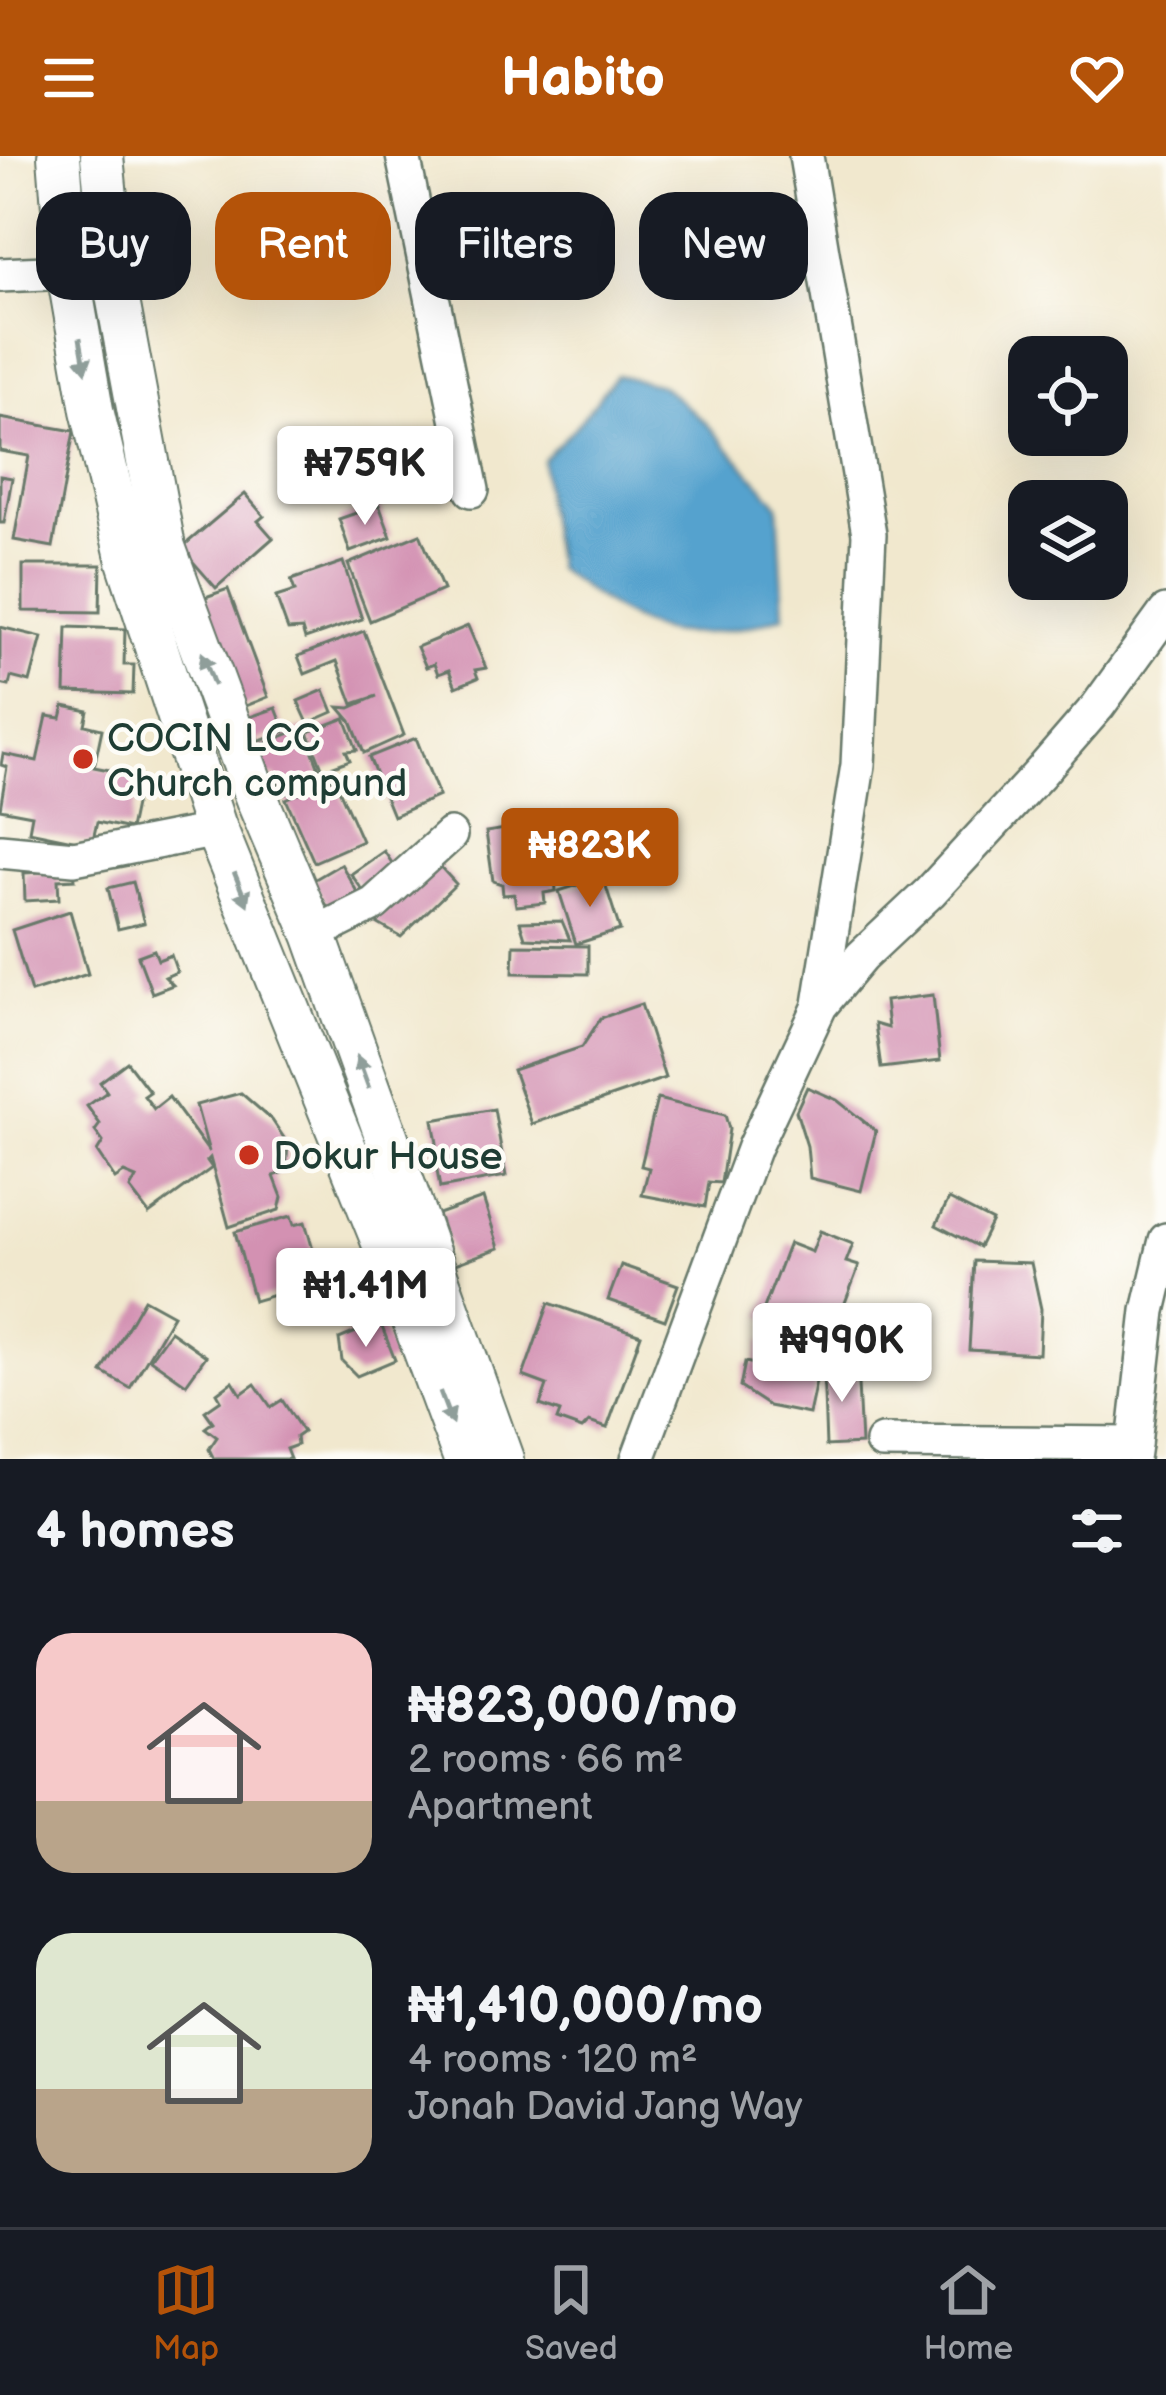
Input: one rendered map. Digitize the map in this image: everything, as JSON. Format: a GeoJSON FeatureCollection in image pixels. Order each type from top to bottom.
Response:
{"type":"FeatureCollection","features":[{"type":"Feature","properties":{"kind":"main road"},"geometry":{"type":"LineString","coordinates":[[58,156],[61,192]]}},
{"type":"Feature","properties":{"kind":"main road"},"geometry":{"type":"LineString","coordinates":[[102,156],[114,279],[164,547],[257,799],[314,934],[502,1459]]}},
{"type":"Feature","properties":{"kind":"main road"},"geometry":{"type":"LineString","coordinates":[[73,300],[92,410],[128,561],[217,830],[465,1459]]}},
{"type":"Feature","properties":{"kind":"street"},"geometry":{"type":"LineString","coordinates":[[403,156],[472,490]]}},
{"type":"Feature","properties":{"kind":"street"},"geometry":{"type":"LineString","coordinates":[[806,156],[869,534],[858,765],[820,1006]]}},
{"type":"Feature","properties":{"kind":"street"},"geometry":{"type":"LineString","coordinates":[[0,275],[36,273]]}},
{"type":"Feature","properties":{"kind":"street"},"geometry":{"type":"LineString","coordinates":[[638,1459],[754,1147],[820,1006],[861,957],[930,892],[1040,773],[1098,706],[1166,612]]}},
{"type":"Feature","properties":{"kind":"street"},"geometry":{"type":"LineString","coordinates":[[0,851],[74,858],[217,830]]}},
{"type":"Feature","properties":{"kind":"street"},"geometry":{"type":"LineString","coordinates":[[314,934],[374,904],[450,835]]}},
{"type":"Feature","properties":{"kind":"street"},"geometry":{"type":"LineString","coordinates":[[882,1442],[1133,1451],[1149,1311],[1166,1240]]}},
{"type":"Feature","properties":{"kind":"water"},"geometry":{"type":"Polygon","coordinates":[[[616,375],[661,385],[707,424],[778,504],[784,615],[719,632],[668,632],[628,617],[556,568],[543,460],[616,375]]]}},
{"type":"Feature","properties":{"kind":"building"},"geometry":{"type":"Polygon","coordinates":[[[0,418],[74,431],[53,547],[14,540],[29,456],[0,451],[0,418]]]}},
{"type":"Feature","properties":{"kind":"building"},"geometry":{"type":"Polygon","coordinates":[[[0,476],[12,478],[4,523],[0,523],[0,476]]]}},
{"type":"Feature","properties":{"kind":"building"},"geometry":{"type":"Polygon","coordinates":[[[245,494],[264,516],[258,521],[273,538],[216,588],[181,548],[245,494]]]}},
{"type":"Feature","properties":{"kind":"building"},"geometry":{"type":"Polygon","coordinates":[[[379,505],[391,537],[350,552],[339,519],[379,505]]]}},
{"type":"Feature","properties":{"kind":"building"},"geometry":{"type":"Polygon","coordinates":[[[420,534],[443,590],[370,621],[348,564],[420,534]]]}},
{"type":"Feature","properties":{"kind":"building"},"geometry":{"type":"Polygon","coordinates":[[[343,562],[362,619],[305,639],[302,629],[288,630],[276,597],[295,591],[291,580],[343,562]]]}},
{"type":"Feature","properties":{"kind":"building"},"geometry":{"type":"Polygon","coordinates":[[[23,565],[101,565],[100,612],[23,611],[23,565]]]}},
{"type":"Feature","properties":{"kind":"building"},"geometry":{"type":"Polygon","coordinates":[[[228,589],[268,697],[241,708],[200,599],[228,589]]]}},
{"type":"Feature","properties":{"kind":"building"},"geometry":{"type":"Polygon","coordinates":[[[468,626],[486,668],[475,670],[478,678],[456,687],[449,670],[438,674],[434,664],[426,667],[417,647],[468,626]]]}},
{"type":"Feature","properties":{"kind":"building"},"geometry":{"type":"Polygon","coordinates":[[[0,627],[42,637],[30,682],[11,677],[9,686],[0,684],[0,627]]]}},
{"type":"Feature","properties":{"kind":"building"},"geometry":{"type":"Polygon","coordinates":[[[67,627],[125,629],[124,665],[134,665],[133,694],[65,692],[67,627]]]}},
{"type":"Feature","properties":{"kind":"building"},"geometry":{"type":"Polygon","coordinates":[[[364,631],[404,735],[364,753],[351,721],[339,707],[350,708],[377,696],[353,704],[337,661],[305,674],[298,656],[364,631]]]}},
{"type":"Feature","properties":{"kind":"building"},"geometry":{"type":"Polygon","coordinates":[[[324,690],[333,712],[308,723],[298,701],[324,690]]]}},
{"type":"Feature","properties":{"kind":"building"},"geometry":{"type":"Polygon","coordinates":[[[64,706],[88,711],[85,725],[102,729],[94,767],[141,776],[130,829],[97,822],[92,844],[29,831],[32,815],[0,809],[7,767],[1,765],[3,754],[37,761],[47,716],[61,718],[64,706]]]}},
{"type":"Feature","properties":{"kind":"building"},"geometry":{"type":"Polygon","coordinates":[[[276,708],[285,731],[252,743],[244,719],[276,708]]]}},
{"type":"Feature","properties":{"kind":"building"},"geometry":{"type":"Polygon","coordinates":[[[345,718],[357,750],[346,751],[350,760],[323,770],[308,732],[345,718]]]}},
{"type":"Feature","properties":{"kind":"building"},"geometry":{"type":"Polygon","coordinates":[[[304,728],[323,779],[282,795],[275,775],[266,779],[254,747],[304,728]]]}},
{"type":"Feature","properties":{"kind":"building"},"geometry":{"type":"Polygon","coordinates":[[[416,738],[439,796],[393,816],[369,757],[416,738]]]}},
{"type":"Feature","properties":{"kind":"building"},"geometry":{"type":"Polygon","coordinates":[[[334,778],[362,841],[314,862],[286,799],[334,778]]]}},
{"type":"Feature","properties":{"kind":"building"},"geometry":{"type":"Polygon","coordinates":[[[538,819],[540,831],[558,828],[564,878],[555,878],[556,891],[544,893],[545,903],[516,906],[514,894],[503,895],[502,884],[493,881],[486,832],[538,819]]]}},
{"type":"Feature","properties":{"kind":"building"},"geometry":{"type":"Polygon","coordinates":[[[384,851],[398,872],[366,895],[351,874],[384,851]]]}},
{"type":"Feature","properties":{"kind":"building"},"geometry":{"type":"Polygon","coordinates":[[[436,862],[456,884],[401,937],[373,921],[436,862]]]}},
{"type":"Feature","properties":{"kind":"building"},"geometry":{"type":"Polygon","coordinates":[[[341,864],[360,897],[332,914],[312,881],[341,864]]]}},
{"type":"Feature","properties":{"kind":"building"},"geometry":{"type":"Polygon","coordinates":[[[74,870],[75,879],[58,880],[59,899],[25,901],[24,873],[74,870]]]}},
{"type":"Feature","properties":{"kind":"building"},"geometry":{"type":"Polygon","coordinates":[[[603,877],[620,930],[576,944],[559,891],[603,877]]]}},
{"type":"Feature","properties":{"kind":"building"},"geometry":{"type":"Polygon","coordinates":[[[133,882],[144,923],[118,929],[108,888],[133,882]]]}},
{"type":"Feature","properties":{"kind":"building"},"geometry":{"type":"Polygon","coordinates":[[[70,911],[88,974],[31,992],[12,930],[70,911]]]}},
{"type":"Feature","properties":{"kind":"building"},"geometry":{"type":"Polygon","coordinates":[[[562,921],[570,940],[525,938],[520,922],[562,921]]]}},
{"type":"Feature","properties":{"kind":"building"},"geometry":{"type":"Polygon","coordinates":[[[514,945],[588,946],[588,974],[513,973],[514,945]]]}},
{"type":"Feature","properties":{"kind":"building"},"geometry":{"type":"Polygon","coordinates":[[[154,950],[158,960],[171,955],[177,972],[165,977],[173,985],[152,993],[138,956],[154,950]]]}},
{"type":"Feature","properties":{"kind":"building"},"geometry":{"type":"Polygon","coordinates":[[[933,995],[940,1061],[881,1068],[875,1024],[888,1028],[885,1001],[933,995]]]}},
{"type":"Feature","properties":{"kind":"building"},"geometry":{"type":"Polygon","coordinates":[[[641,1004],[665,1078],[532,1124],[513,1070],[582,1047],[601,1018],[641,1004]]]}},
{"type":"Feature","properties":{"kind":"building"},"geometry":{"type":"Polygon","coordinates":[[[127,1062],[150,1092],[144,1096],[154,1109],[169,1097],[209,1152],[196,1105],[241,1093],[272,1120],[288,1144],[286,1171],[274,1176],[282,1197],[279,1210],[229,1227],[210,1158],[212,1168],[149,1214],[130,1189],[136,1178],[124,1173],[115,1179],[97,1152],[103,1142],[95,1131],[100,1124],[87,1106],[107,1092],[100,1082],[127,1062]]]}},
{"type":"Feature","properties":{"kind":"building"},"geometry":{"type":"Polygon","coordinates":[[[807,1087],[837,1100],[876,1131],[861,1191],[810,1178],[807,1146],[796,1111],[807,1087]]]}},
{"type":"Feature","properties":{"kind":"building"},"geometry":{"type":"Polygon","coordinates":[[[657,1099],[725,1115],[729,1129],[721,1183],[709,1182],[705,1207],[642,1195],[649,1168],[641,1166],[657,1099]]]}},
{"type":"Feature","properties":{"kind":"building"},"geometry":{"type":"Polygon","coordinates":[[[494,1109],[506,1176],[440,1188],[433,1120],[494,1109]]]}},
{"type":"Feature","properties":{"kind":"building"},"geometry":{"type":"Polygon","coordinates":[[[483,1198],[499,1248],[455,1264],[438,1214],[483,1198]]]}},
{"type":"Feature","properties":{"kind":"building"},"geometry":{"type":"Polygon","coordinates":[[[949,1199],[992,1221],[979,1247],[936,1225],[949,1199]]]}},
{"type":"Feature","properties":{"kind":"building"},"geometry":{"type":"Polygon","coordinates":[[[291,1216],[294,1225],[305,1222],[322,1281],[254,1301],[235,1232],[291,1216]]]}},
{"type":"Feature","properties":{"kind":"building"},"geometry":{"type":"Polygon","coordinates":[[[820,1231],[853,1244],[846,1262],[859,1266],[830,1342],[761,1316],[789,1243],[812,1252],[820,1231]]]}},
{"type":"Feature","properties":{"kind":"building"},"geometry":{"type":"Polygon","coordinates":[[[974,1261],[1031,1263],[1041,1309],[1039,1354],[969,1350],[974,1261]]]}},
{"type":"Feature","properties":{"kind":"building"},"geometry":{"type":"Polygon","coordinates":[[[621,1265],[678,1285],[665,1320],[608,1300],[621,1265]]]}},
{"type":"Feature","properties":{"kind":"building"},"geometry":{"type":"Polygon","coordinates":[[[144,1299],[173,1315],[130,1388],[102,1372],[144,1299]]]}},
{"type":"Feature","properties":{"kind":"building"},"geometry":{"type":"Polygon","coordinates":[[[549,1303],[641,1335],[607,1428],[589,1422],[582,1429],[557,1420],[560,1412],[540,1405],[547,1385],[523,1376],[549,1303]]]}},
{"type":"Feature","properties":{"kind":"building"},"geometry":{"type":"Polygon","coordinates":[[[380,1322],[395,1360],[357,1376],[342,1361],[339,1339],[380,1322]]]}},
{"type":"Feature","properties":{"kind":"building"},"geometry":{"type":"Polygon","coordinates":[[[170,1331],[206,1356],[186,1384],[150,1359],[170,1331]]]}},
{"type":"Feature","properties":{"kind":"building"},"geometry":{"type":"Polygon","coordinates":[[[760,1341],[822,1354],[809,1414],[769,1406],[740,1387],[745,1362],[755,1364],[760,1341]]]}},
{"type":"Feature","properties":{"kind":"building"},"geometry":{"type":"Polygon","coordinates":[[[857,1364],[861,1444],[826,1446],[823,1366],[857,1364]]]}},
{"type":"Feature","properties":{"kind":"building"},"geometry":{"type":"Polygon","coordinates":[[[233,1381],[241,1394],[255,1384],[271,1407],[282,1400],[303,1432],[296,1437],[297,1445],[286,1449],[290,1459],[214,1459],[209,1449],[217,1437],[205,1428],[213,1422],[205,1411],[221,1400],[217,1393],[233,1381]]]}},
{"type":"Feature","properties":{"kind":"place","name":"COCIN LCC Church compund"},"geometry":{"type":"Point","coordinates":[83,759]}},
{"type":"Feature","properties":{"kind":"place","name":"Dokur House"},"geometry":{"type":"Point","coordinates":[249,1155]}}]}
